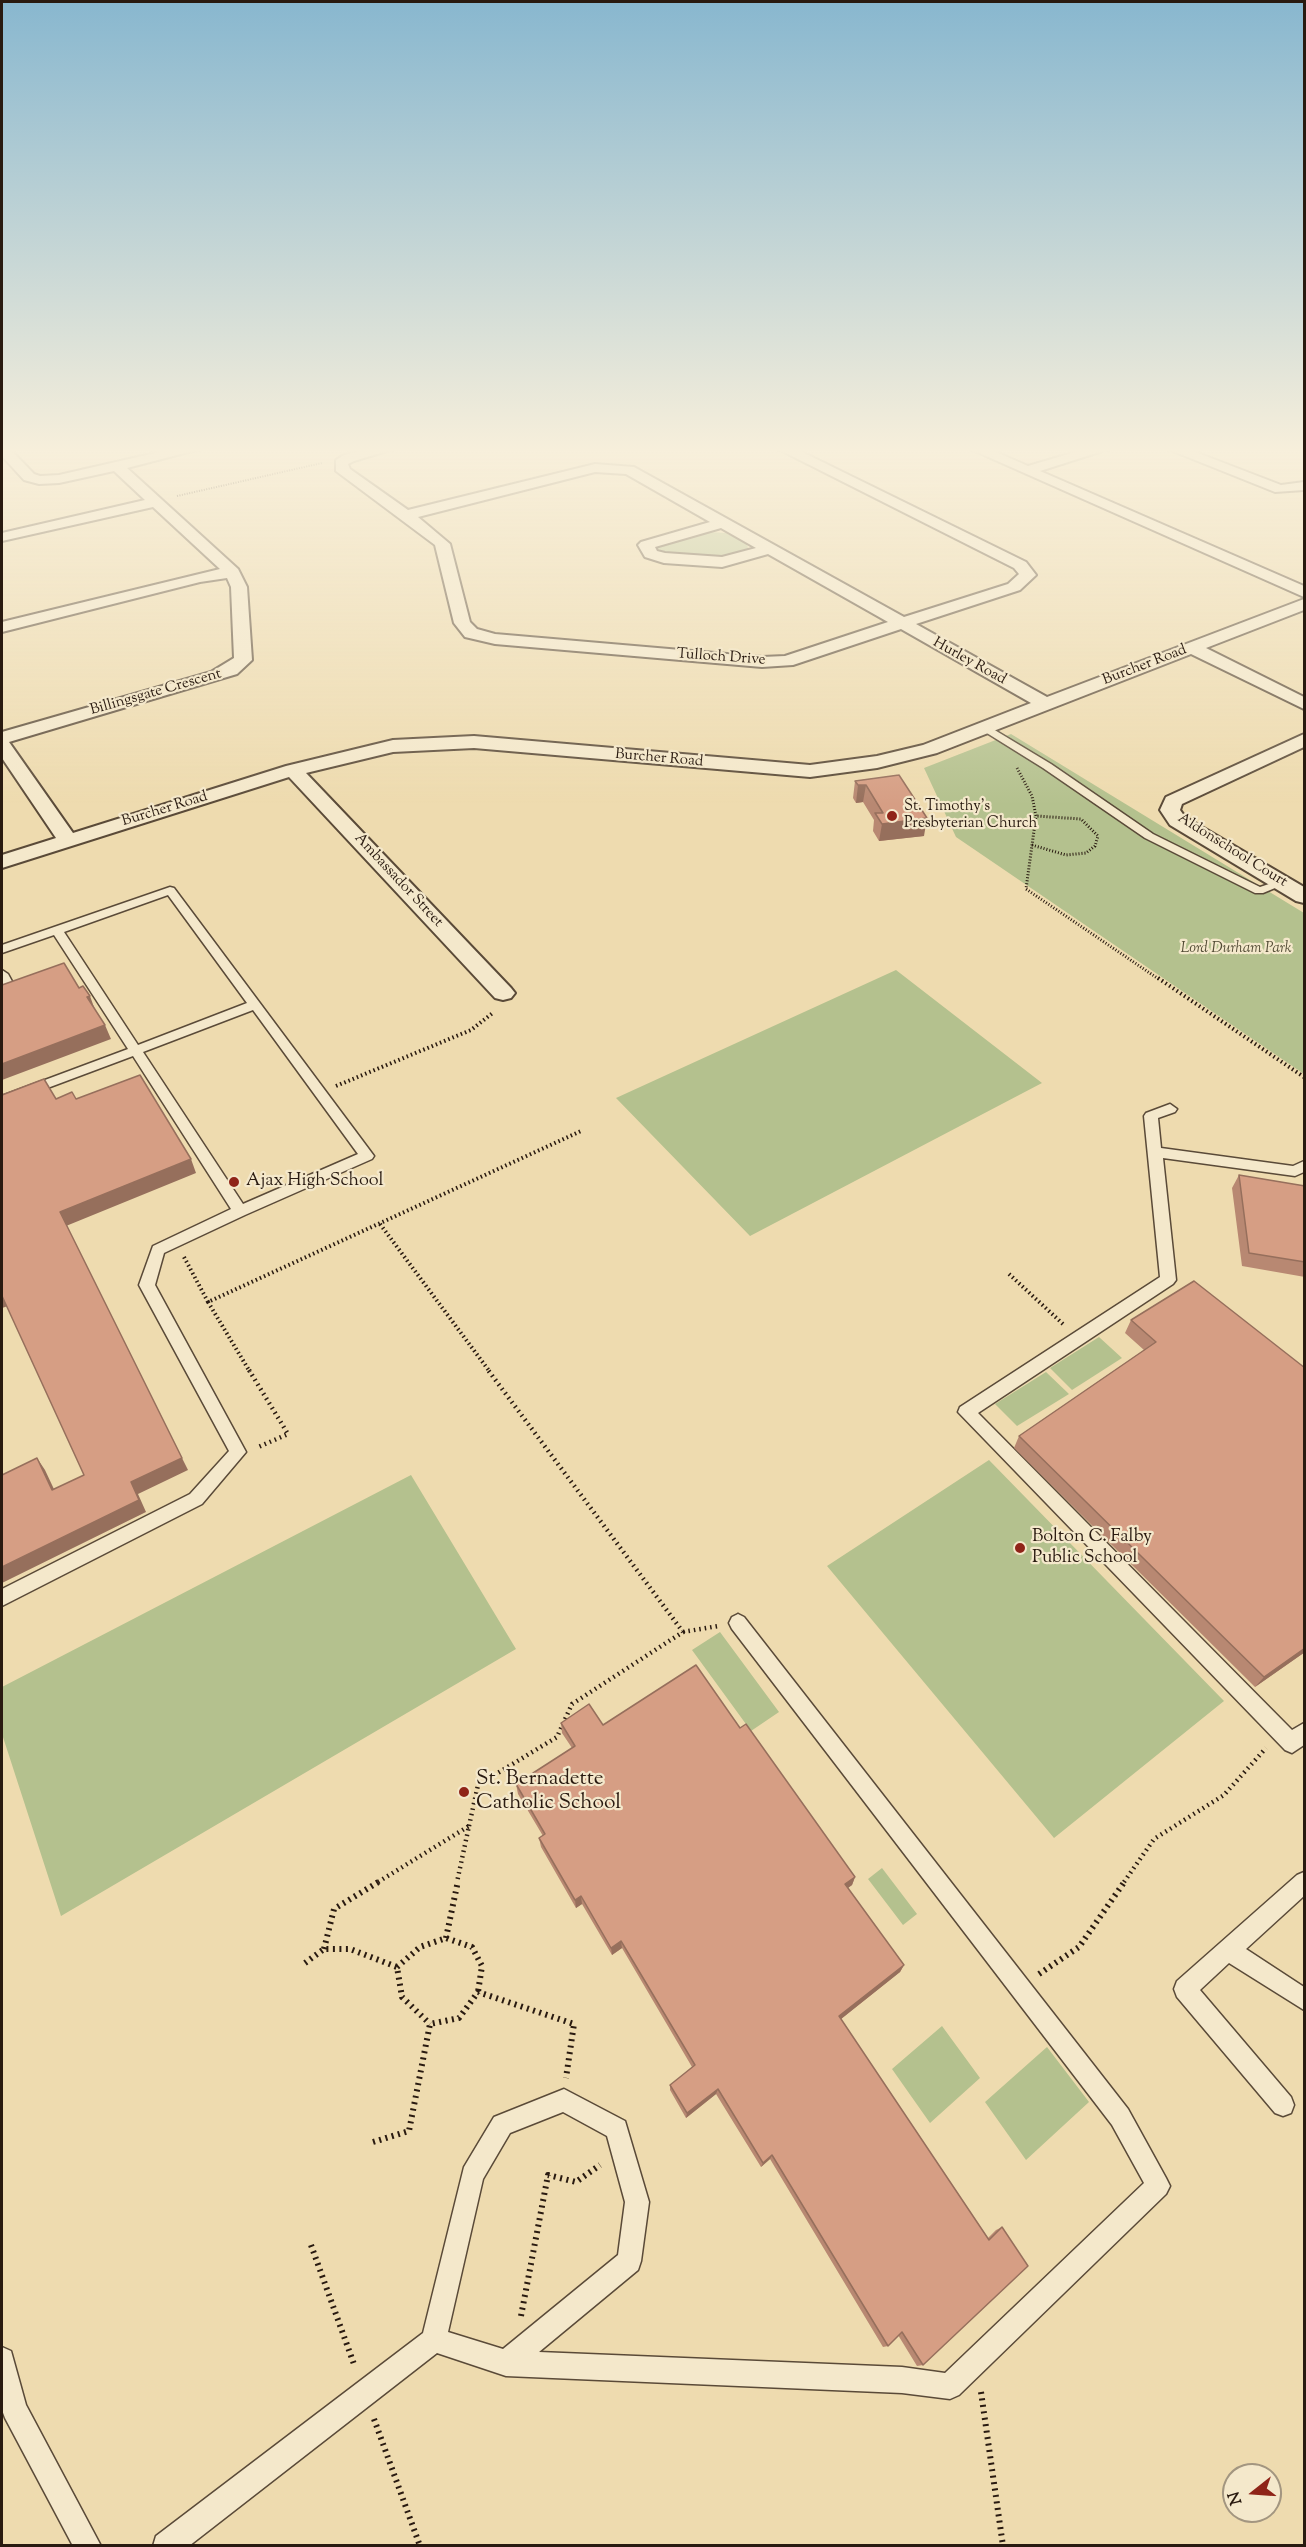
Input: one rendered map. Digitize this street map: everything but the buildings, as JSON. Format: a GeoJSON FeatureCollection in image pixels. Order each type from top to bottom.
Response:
{"type":"FeatureCollection","features":[{"type":"Feature","properties":{"kind":"street"},"geometry":{"type":"LineString","coordinates":[[226,567],[232,572]]}},
{"type":"Feature","properties":{"kind":"street","name":"Tulloch Drive"},"geometry":{"type":"LineString","coordinates":[[448,567],[462,623],[471,633],[487,637],[762,662],[795,659],[1014,587],[1028,575],[1021,567]]}},
{"type":"Feature","properties":{"kind":"street","name":"Hurley Road"},"geometry":{"type":"LineString","coordinates":[[801,567],[1044,703]]}},
{"type":"Feature","properties":{"kind":"street"},"geometry":{"type":"LineString","coordinates":[[1247,567],[1305,592]]}},
{"type":"Feature","properties":{"kind":"street"},"geometry":{"type":"LineString","coordinates":[[2,627],[200,577],[232,572]]}},
{"type":"Feature","properties":{"kind":"street","name":"Billingsgate Crescent"},"geometry":{"type":"LineString","coordinates":[[2,738],[231,670],[243,660],[239,587],[232,572]]}},
{"type":"Feature","properties":{"kind":"street","name":"Burcher Road"},"geometry":{"type":"LineString","coordinates":[[2,862],[293,770],[393,746],[474,742],[810,771],[877,762],[930,749],[1305,604]]}},
{"type":"Feature","properties":{"kind":"street"},"geometry":{"type":"LineString","coordinates":[[1192,648],[1305,704]]}},
{"type":"Feature","properties":{"kind":"street","name":"Aldonschool Court"},"geometry":{"type":"LineString","coordinates":[[1305,740],[1173,801],[1170,810],[1178,821],[1305,896]]}},
{"type":"Feature","properties":{"kind":"street"},"geometry":{"type":"LineString","coordinates":[[2,745],[68,840]]}},
{"type":"Feature","properties":{"kind":"street","name":"Ambassador Street"},"geometry":{"type":"LineString","coordinates":[[293,770],[503,993]]}},
{"type":"Feature","properties":{"kind":"lane"},"geometry":{"type":"LineString","coordinates":[[985,728],[1149,836],[1260,891],[1281,883]]}},
{"type":"Feature","properties":{"kind":"lane"},"geometry":{"type":"LineString","coordinates":[[2,949],[170,890],[367,1156],[240,1211],[158,1251],[147,1285],[238,1452],[196,1498],[2,1598]]}},
{"type":"Feature","properties":{"kind":"lane"},"geometry":{"type":"LineString","coordinates":[[57,930],[240,1211]]}},
{"type":"Feature","properties":{"kind":"lane"},"geometry":{"type":"LineString","coordinates":[[2,1101],[255,1005]]}},
{"type":"Feature","properties":{"kind":"lane"},"geometry":{"type":"LineString","coordinates":[[1170,1109],[1151,1116],[1168,1280],[966,1412],[1292,1743],[1305,1732]]}},
{"type":"Feature","properties":{"kind":"lane"},"geometry":{"type":"LineString","coordinates":[[1155,1152],[1295,1171],[1305,1166]]}},
{"type":"Feature","properties":{"kind":"lane"},"geometry":{"type":"LineString","coordinates":[[434,2340],[509,2360],[902,2380],[950,2386],[1158,2186],[1120,2117],[738,1623]]}},
{"type":"Feature","properties":{"kind":"lane"},"geometry":{"type":"LineString","coordinates":[[1284,2105],[1185,1989],[1305,1882]]}},
{"type":"Feature","properties":{"kind":"lane"},"geometry":{"type":"LineString","coordinates":[[1228,1950],[1305,1999]]}},
{"type":"Feature","properties":{"kind":"lane"},"geometry":{"type":"LineString","coordinates":[[166,2546],[434,2340],[472,2175],[502,2125],[564,2100],[617,2129],[637,2202],[629,2261],[509,2360]]}},
{"type":"Feature","properties":{"kind":"lane"},"geometry":{"type":"LineString","coordinates":[[2,2360],[14,2409],[88,2546]]}},
{"type":"Feature","properties":{"kind":"path"},"geometry":{"type":"LineString","coordinates":[[1026,753],[1018,756],[1016,765],[1032,796],[1036,816],[1026,889],[1305,1077]]}},
{"type":"Feature","properties":{"kind":"path"},"geometry":{"type":"LineString","coordinates":[[1032,845],[1066,855],[1086,853],[1095,846],[1098,836],[1081,819],[1036,816]]}},
{"type":"Feature","properties":{"kind":"path"},"geometry":{"type":"LineString","coordinates":[[320,1092],[471,1030],[493,1015],[503,993]]}},
{"type":"Feature","properties":{"kind":"path"},"geometry":{"type":"LineString","coordinates":[[208,1302],[581,1131]]}},
{"type":"Feature","properties":{"kind":"path"},"geometry":{"type":"LineString","coordinates":[[380,1224],[683,1632]]}},
{"type":"Feature","properties":{"kind":"path"},"geometry":{"type":"LineString","coordinates":[[191,1249],[182,1253],[208,1302],[288,1434],[246,1453],[238,1452]]}},
{"type":"Feature","properties":{"kind":"path"},"geometry":{"type":"LineString","coordinates":[[1009,1274],[1078,1338]]}},
{"type":"Feature","properties":{"kind":"path"},"geometry":{"type":"LineString","coordinates":[[446,1938],[478,1785],[557,1737],[572,1704],[683,1632],[738,1623]]}},
{"type":"Feature","properties":{"kind":"path"},"geometry":{"type":"LineString","coordinates":[[1020,1988],[1079,1947],[1154,1839],[1224,1795],[1281,1732]]}},
{"type":"Feature","properties":{"kind":"path"},"geometry":{"type":"LineString","coordinates":[[324,1949],[334,1909],[469,1826]]}},
{"type":"Feature","properties":{"kind":"path"},"geometry":{"type":"LineString","coordinates":[[397,1966],[420,1947],[446,1938],[472,1947],[482,1966],[478,1992],[459,2018],[430,2024]]}},
{"type":"Feature","properties":{"kind":"path"},"geometry":{"type":"LineString","coordinates":[[305,1963],[324,1949],[350,1949],[397,1966]]}},
{"type":"Feature","properties":{"kind":"path"},"geometry":{"type":"LineString","coordinates":[[397,1966],[402,1997],[430,2024]]}},
{"type":"Feature","properties":{"kind":"path"},"geometry":{"type":"LineString","coordinates":[[478,1992],[574,2024],[564,2100]]}},
{"type":"Feature","properties":{"kind":"path"},"geometry":{"type":"LineString","coordinates":[[373,2142],[409,2131],[430,2024]]}},
{"type":"Feature","properties":{"kind":"path"},"geometry":{"type":"LineString","coordinates":[[509,2360],[548,2175],[576,2182],[623,2149]]}},
{"type":"Feature","properties":{"kind":"path"},"geometry":{"type":"LineString","coordinates":[[977,2361],[1003,2546]]}},
{"type":"Feature","properties":{"kind":"green space","name":"Lord Durham Park"},"geometry":{"type":"Polygon","coordinates":[[[1011,734],[1304,913],[1304,1074],[956,837],[924,768],[1011,734]]]}},
{"type":"Feature","properties":{"kind":"green space"},"geometry":{"type":"Polygon","coordinates":[[[896,970],[1042,1083],[750,1236],[616,1098],[896,970]]]}},
{"type":"Feature","properties":{"kind":"green space"},"geometry":{"type":"Polygon","coordinates":[[[1099,1337],[1122,1358],[1072,1390],[1050,1368],[1099,1337]]]}},
{"type":"Feature","properties":{"kind":"green space"},"geometry":{"type":"Polygon","coordinates":[[[1046,1372],[1069,1394],[1017,1426],[995,1404],[1046,1372]]]}},
{"type":"Feature","properties":{"kind":"green space"},"geometry":{"type":"Polygon","coordinates":[[[989,1460],[1224,1701],[1054,1838],[827,1566],[989,1460]]]}},
{"type":"Feature","properties":{"kind":"green space"},"geometry":{"type":"Polygon","coordinates":[[[411,1475],[516,1649],[61,1916],[2,1734],[2,1687],[411,1475]]]}},
{"type":"Feature","properties":{"kind":"green space"},"geometry":{"type":"Polygon","coordinates":[[[720,1632],[779,1712],[751,1731],[692,1650],[720,1632]]]}},
{"type":"Feature","properties":{"kind":"green space"},"geometry":{"type":"Polygon","coordinates":[[[882,1868],[917,1914],[903,1925],[868,1879],[882,1868]]]}},
{"type":"Feature","properties":{"kind":"green space"},"geometry":{"type":"Polygon","coordinates":[[[942,2026],[980,2078],[930,2123],[892,2069],[942,2026]]]}},
{"type":"Feature","properties":{"kind":"green space"},"geometry":{"type":"Polygon","coordinates":[[[1047,2047],[1089,2102],[1026,2160],[985,2102],[1047,2047]]]}},
{"type":"Feature","properties":{"kind":"place","name":"St. Timothy's Presbyterian Church"},"geometry":{"type":"Point","coordinates":[892,816]}},
{"type":"Feature","properties":{"kind":"place","name":"Ajax High School"},"geometry":{"type":"Point","coordinates":[234,1182]}},
{"type":"Feature","properties":{"kind":"place","name":"Bolton C. Falby Public School"},"geometry":{"type":"Point","coordinates":[1020,1548]}},
{"type":"Feature","properties":{"kind":"place","name":"St. Bernadette Catholic School"},"geometry":{"type":"Point","coordinates":[464,1792]}}]}
